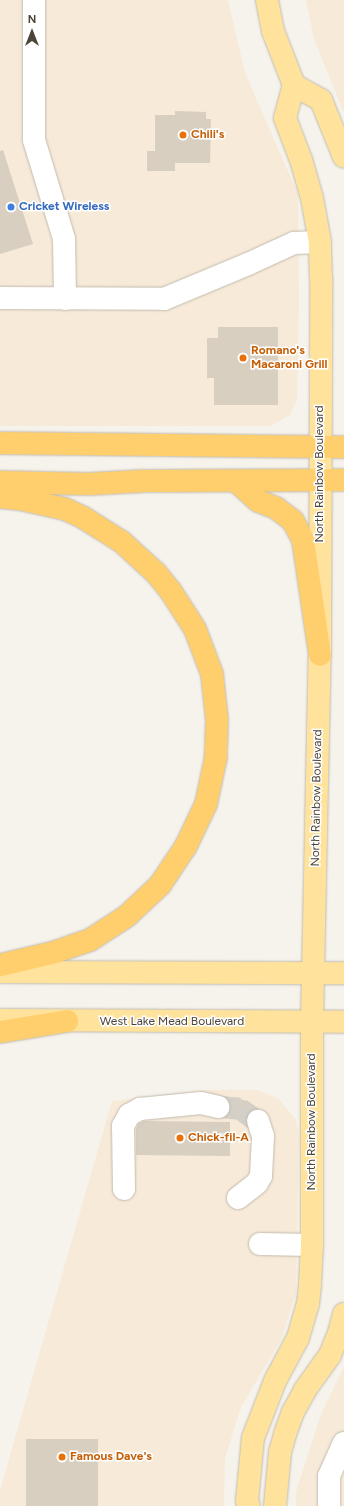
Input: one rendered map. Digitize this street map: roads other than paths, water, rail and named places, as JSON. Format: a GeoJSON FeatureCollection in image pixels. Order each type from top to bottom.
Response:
{"type":"FeatureCollection","features":[{"type":"Feature","properties":{"kind":"highway"},"geometry":{"type":"LineString","coordinates":[[0,443],[320,445],[344,447]]}},
{"type":"Feature","properties":{"kind":"highway"},"geometry":{"type":"LineString","coordinates":[[0,482],[88,484],[144,481],[344,480]]}},
{"type":"Feature","properties":{"kind":"highway"},"geometry":{"type":"LineString","coordinates":[[236,481],[258,501],[276,508],[294,521],[303,540],[320,655]]}},
{"type":"Feature","properties":{"kind":"highway"},"geometry":{"type":"LineString","coordinates":[[0,497],[20,499],[65,509],[84,518],[122,542],[156,573],[173,595],[195,629],[212,674],[217,720],[216,757],[206,804],[186,846],[160,885],[127,916],[90,940],[56,952],[0,965]]}},
{"type":"Feature","properties":{"kind":"highway"},"geometry":{"type":"LineString","coordinates":[[0,1032],[67,1021]]}},
{"type":"Feature","properties":{"kind":"main road"},"geometry":{"type":"LineString","coordinates":[[267,0],[273,31],[294,85],[321,100],[344,157]]}},
{"type":"Feature","properties":{"kind":"main road","name":"North Rainbow Boulevard"},"geometry":{"type":"LineString","coordinates":[[249,1506],[247,1502],[253,1438],[275,1381],[298,1338],[308,1304],[312,1245],[312,1022],[320,655],[321,278],[320,242],[312,198],[301,160],[285,118],[294,85]]}},
{"type":"Feature","properties":{"kind":"main road"},"geometry":{"type":"LineString","coordinates":[[0,972],[344,973]]}},
{"type":"Feature","properties":{"kind":"main road","name":"West Lake Mead Boulevard"},"geometry":{"type":"LineString","coordinates":[[0,1020],[344,1022]]}},
{"type":"Feature","properties":{"kind":"main road"},"geometry":{"type":"LineString","coordinates":[[275,1506],[280,1452],[285,1434],[293,1412],[305,1390],[330,1355],[339,1333],[344,1314]]}},
{"type":"Feature","properties":{"kind":"lane"},"geometry":{"type":"LineString","coordinates":[[34,0],[34,140],[64,239],[65,299]]}},
{"type":"Feature","properties":{"kind":"lane"},"geometry":{"type":"LineString","coordinates":[[0,298],[164,299],[294,243],[320,242]]}},
{"type":"Feature","properties":{"kind":"lane"},"geometry":{"type":"LineString","coordinates":[[124,1189],[123,1126],[129,1114],[140,1109],[201,1103],[219,1107]]}},
{"type":"Feature","properties":{"kind":"lane"},"geometry":{"type":"LineString","coordinates":[[238,1198],[256,1183],[261,1176],[263,1136],[258,1121]]}},
{"type":"Feature","properties":{"kind":"lane"},"geometry":{"type":"LineString","coordinates":[[260,1244],[312,1245]]}},
{"type":"Feature","properties":{"kind":"lane"},"geometry":{"type":"LineString","coordinates":[[334,1498],[329,1476],[344,1443]]}},
{"type":"Feature","properties":{"kind":"tunnel"},"geometry":{"type":"LineString","coordinates":[[219,1107],[240,1109],[258,1121]]}},
{"type":"Feature","properties":{"kind":"place","name":"Chili's"},"geometry":{"type":"Point","coordinates":[183,135]}},
{"type":"Feature","properties":{"kind":"place","name":"Cricket Wireless"},"geometry":{"type":"Point","coordinates":[11,207]}},
{"type":"Feature","properties":{"kind":"place","name":"Romano's Macaroni Grill"},"geometry":{"type":"Point","coordinates":[243,358]}},
{"type":"Feature","properties":{"kind":"place","name":"Chick-fil-A"},"geometry":{"type":"Point","coordinates":[180,1138]}},
{"type":"Feature","properties":{"kind":"place","name":"Famous Dave's"},"geometry":{"type":"Point","coordinates":[62,1457]}}]}
